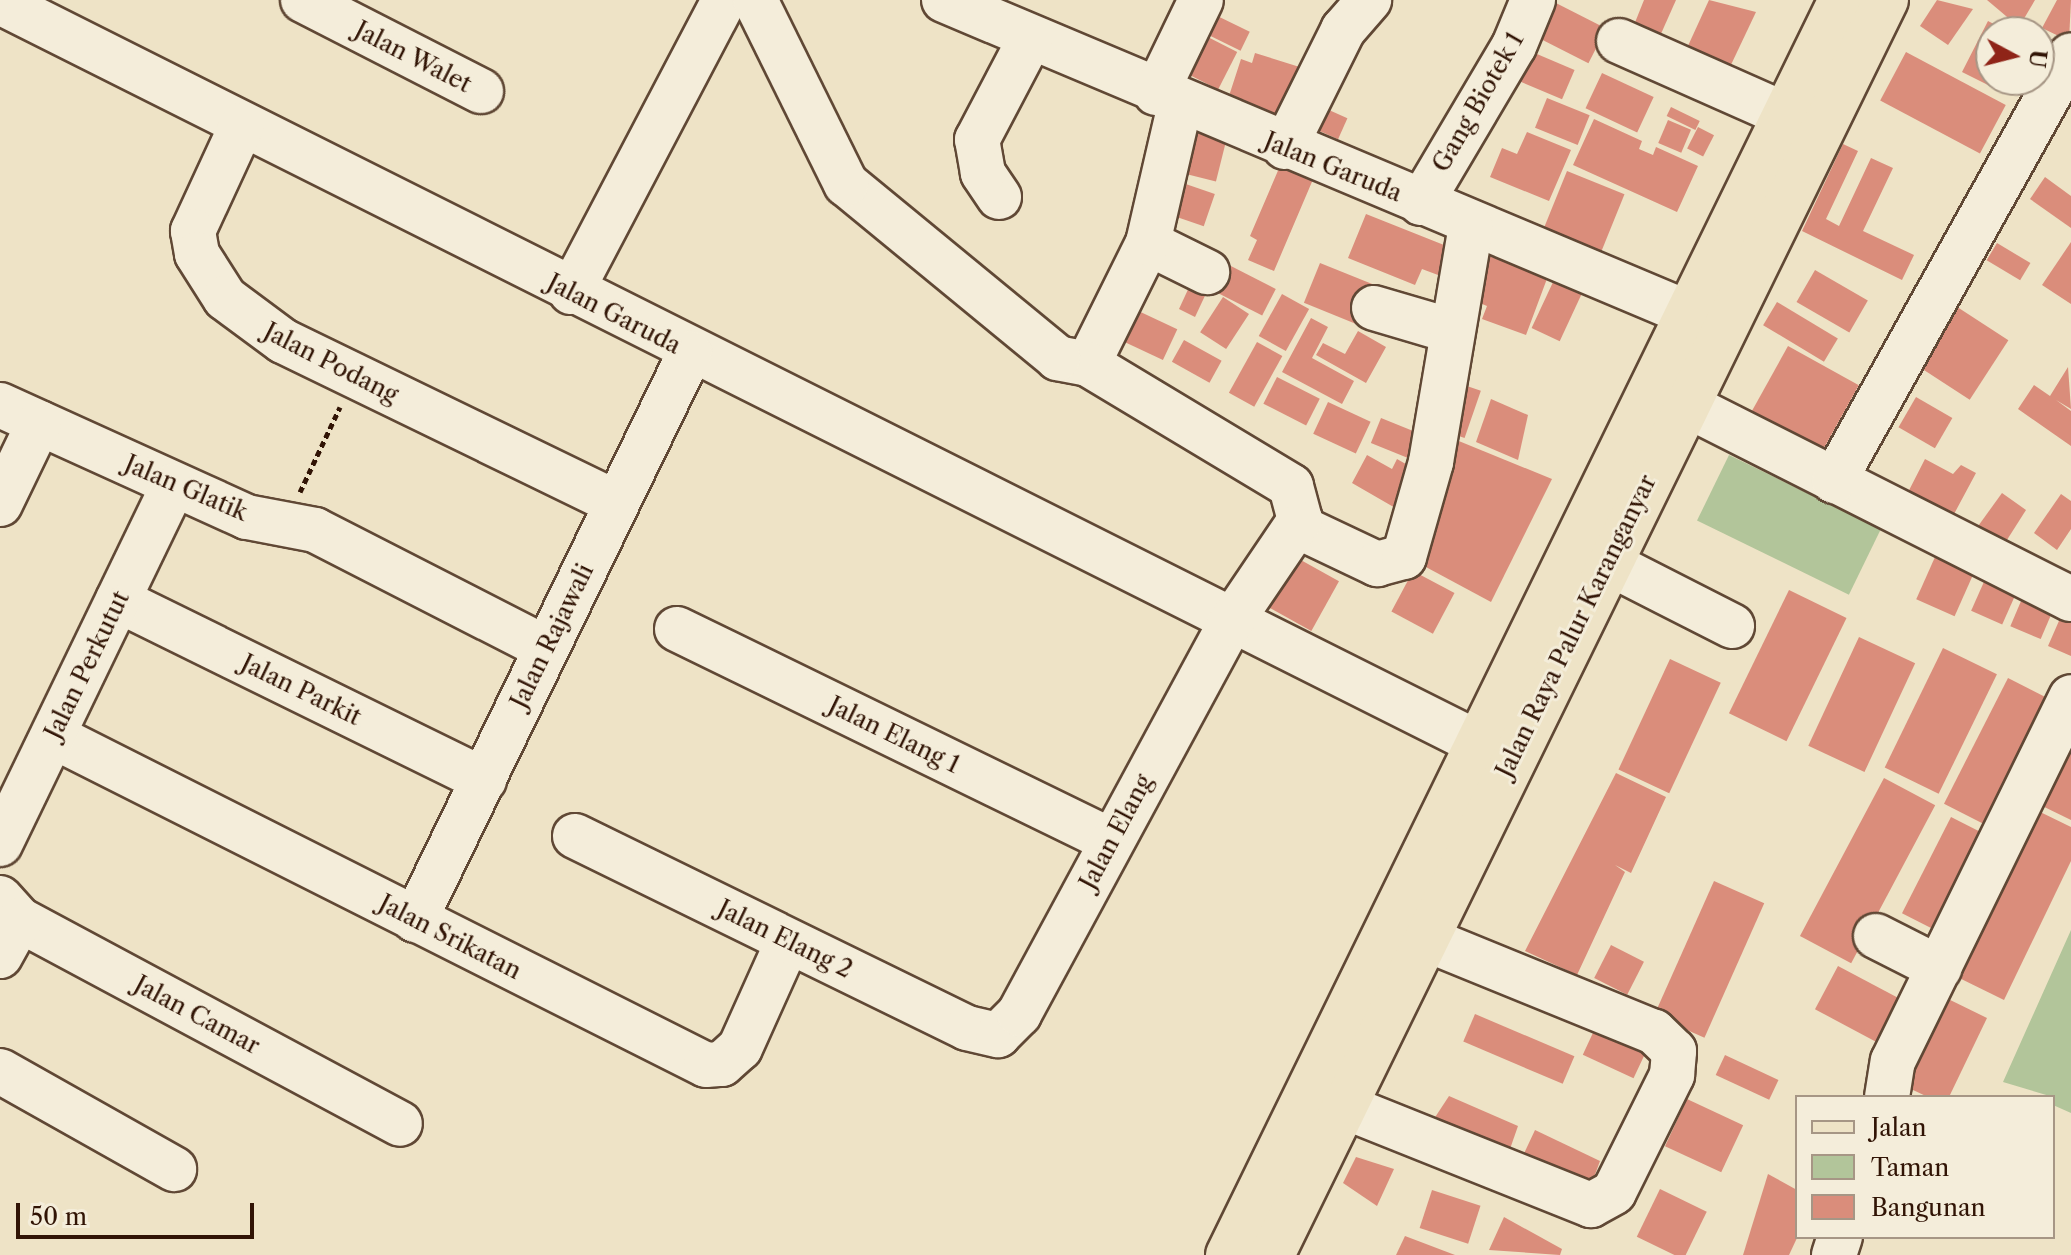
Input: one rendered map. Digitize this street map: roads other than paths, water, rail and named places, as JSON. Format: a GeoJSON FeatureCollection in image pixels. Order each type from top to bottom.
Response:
{"type":"FeatureCollection","features":[{"type":"Feature","properties":{"kind":"main road","name":"Jalan Raya Palur Karanganyar"},"geometry":{"type":"LineString","coordinates":[[1705,321],[1784,114],[1841,0]]}},
{"type":"Feature","properties":{"kind":"main road","name":"Jalan Raya Palur Karanganyar"},"geometry":{"type":"LineString","coordinates":[[1228,1255],[1493,754],[1705,321],[1886,0]]}},
{"type":"Feature","properties":{"kind":"main road","name":"Jalan Raya Palur Karanganyar"},"geometry":{"type":"LineString","coordinates":[[1272,1255],[1424,938],[1493,754]]}},
{"type":"Feature","properties":{"kind":"street","name":"Jalan Walet"},"geometry":{"type":"LineString","coordinates":[[303,0],[481,91]]}},
{"type":"Feature","properties":{"kind":"street"},"geometry":{"type":"LineString","coordinates":[[571,292],[724,0]]}},
{"type":"Feature","properties":{"kind":"street"},"geometry":{"type":"LineString","coordinates":[[755,0],[835,172],[1058,358],[1088,364],[1291,486],[1302,511],[1297,526],[1377,564],[1404,557],[1422,505],[1471,226]]}},
{"type":"Feature","properties":{"kind":"street"},"geometry":{"type":"LineString","coordinates":[[1088,364],[1148,243],[1168,98],[1201,0]]}},
{"type":"Feature","properties":{"kind":"street"},"geometry":{"type":"LineString","coordinates":[[1285,147],[1343,30],[1369,0]]}},
{"type":"Feature","properties":{"kind":"street","name":"Gang Biotek 1"},"geometry":{"type":"LineString","coordinates":[[1421,203],[1514,46],[1533,0]]}},
{"type":"Feature","properties":{"kind":"street","name":"Jalan Garuda"},"geometry":{"type":"LineString","coordinates":[[0,2],[1229,625],[1493,754]]}},
{"type":"Feature","properties":{"kind":"street","name":"Jalan Garuda"},"geometry":{"type":"LineString","coordinates":[[963,4],[1030,39],[1168,98],[1705,321]]}},
{"type":"Feature","properties":{"kind":"street"},"geometry":{"type":"LineString","coordinates":[[999,197],[980,165],[977,140],[1030,39]]}},
{"type":"Feature","properties":{"kind":"street"},"geometry":{"type":"LineString","coordinates":[[1619,41],[1784,114]]}},
{"type":"Feature","properties":{"kind":"street"},"geometry":{"type":"LineString","coordinates":[[1834,481],[2071,55]]}},
{"type":"Feature","properties":{"kind":"street","name":"Jalan Podang"},"geometry":{"type":"LineString","coordinates":[[242,125],[198,210],[197,254],[249,320],[354,377],[616,503]]}},
{"type":"Feature","properties":{"kind":"street"},"geometry":{"type":"LineString","coordinates":[[1148,243],[1207,272]]}},
{"type":"Feature","properties":{"kind":"street"},"geometry":{"type":"LineString","coordinates":[[1374,308],[1452,331]]}},
{"type":"Feature","properties":{"kind":"street","name":"Jalan Rajawali"},"geometry":{"type":"LineString","coordinates":[[415,920],[690,353]]}},
{"type":"Feature","properties":{"kind":"street"},"geometry":{"type":"LineString","coordinates":[[1668,396],[2071,599]]}},
{"type":"Feature","properties":{"kind":"street","name":"Jalan Glatik"},"geometry":{"type":"LineString","coordinates":[[0,405],[247,517],[287,521],[546,648]]}},
{"type":"Feature","properties":{"kind":"street"},"geometry":{"type":"LineString","coordinates":[[0,504],[39,423]]}},
{"type":"Feature","properties":{"kind":"street","name":"Jalan Perkutut"},"geometry":{"type":"LineString","coordinates":[[0,844],[173,486]]}},
{"type":"Feature","properties":{"kind":"street","name":"Jalan Elang"},"geometry":{"type":"LineString","coordinates":[[998,1035],[1019,1014],[1229,625],[1297,526]]}},
{"type":"Feature","properties":{"kind":"street"},"geometry":{"type":"LineString","coordinates":[[1591,554],[1732,626]]}},
{"type":"Feature","properties":{"kind":"street","name":"Jalan Parkit"},"geometry":{"type":"LineString","coordinates":[[118,600],[484,780]]}},
{"type":"Feature","properties":{"kind":"street","name":"Jalan Elang 1"},"geometry":{"type":"LineString","coordinates":[[677,629],[1111,841]]}},
{"type":"Feature","properties":{"kind":"street"},"geometry":{"type":"LineString","coordinates":[[1887,1095],[1893,1061],[2071,697]]}},
{"type":"Feature","properties":{"kind":"street","name":"Jalan Srikatan"},"geometry":{"type":"LineString","coordinates":[[53,736],[415,920],[713,1066],[740,1048],[788,941]]}},
{"type":"Feature","properties":{"kind":"street","name":"Jalan Elang 2"},"geometry":{"type":"LineString","coordinates":[[575,836],[967,1028],[998,1035]]}},
{"type":"Feature","properties":{"kind":"street","name":"Jalan Camar"},"geometry":{"type":"LineString","coordinates":[[7,925],[400,1124]]}},
{"type":"Feature","properties":{"kind":"street"},"geometry":{"type":"LineString","coordinates":[[1876,936],[1939,968]]}},
{"type":"Feature","properties":{"kind":"street"},"geometry":{"type":"LineString","coordinates":[[1343,1106],[1570,1199],[1598,1204],[1614,1192],[1672,1075],[1674,1051],[1654,1032],[1424,938]]}},
{"type":"Feature","properties":{"kind":"street"},"geometry":{"type":"LineString","coordinates":[[0,1071],[174,1169]]}}]}
